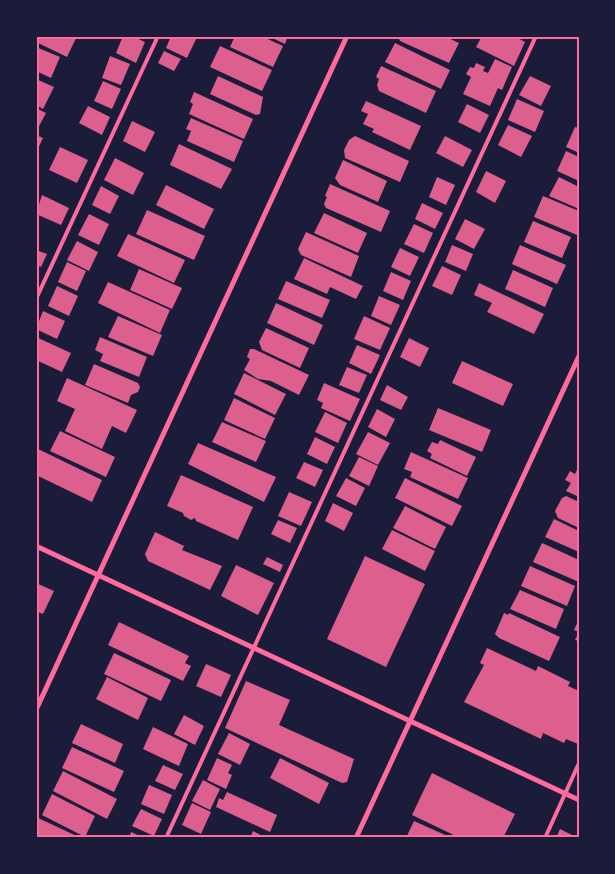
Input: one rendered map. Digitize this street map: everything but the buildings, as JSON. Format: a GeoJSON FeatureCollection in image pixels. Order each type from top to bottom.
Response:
{"type":"FeatureCollection","features":[{"type":"Feature","properties":{"kind":"street"},"geometry":{"type":"LineString","coordinates":[[36,710],[346,36]]}},
{"type":"Feature","properties":{"kind":"street"},"geometry":{"type":"LineString","coordinates":[[356,838],[579,356]]}},
{"type":"Feature","properties":{"kind":"street"},"geometry":{"type":"LineString","coordinates":[[36,546],[579,800]]}},
{"type":"Feature","properties":{"kind":"lane"},"geometry":{"type":"LineString","coordinates":[[36,299],[158,36]]}},
{"type":"Feature","properties":{"kind":"lane"},"geometry":{"type":"LineString","coordinates":[[166,838],[536,36]]}},
{"type":"Feature","properties":{"kind":"lane"},"geometry":{"type":"LineString","coordinates":[[545,838],[579,764]]}}]}
